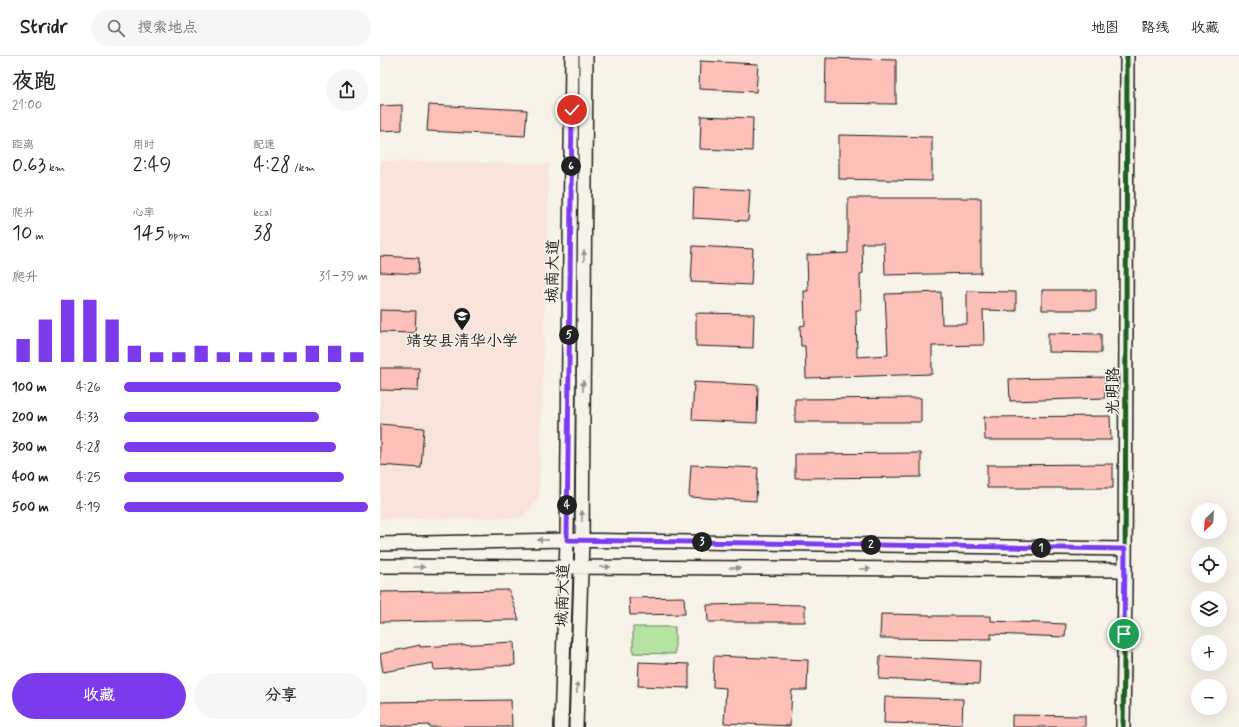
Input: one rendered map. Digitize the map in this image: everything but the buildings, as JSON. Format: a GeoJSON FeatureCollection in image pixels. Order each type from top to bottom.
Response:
{"type":"FeatureCollection","features":[{"type":"Feature","properties":{"kind":"main road","name":"城南大道"},"geometry":{"type":"LineString","coordinates":[[562,727],[567,540],[572,56]]}},
{"type":"Feature","properties":{"kind":"main road","name":"城南大道"},"geometry":{"type":"LineString","coordinates":[[576,727],[582,540],[586,56]]}},
{"type":"Feature","properties":{"kind":"main road","name":"光明路"},"geometry":{"type":"LineString","coordinates":[[1123,727],[1127,56]]}},
{"type":"Feature","properties":{"kind":"main road"},"geometry":{"type":"LineString","coordinates":[[380,544],[582,540],[1125,549]]}},
{"type":"Feature","properties":{"kind":"main road"},"geometry":{"type":"LineString","coordinates":[[380,566],[1125,570]]}},
{"type":"Feature","properties":{"kind":"shaded area","name":"靖安县清华小学"},"geometry":{"type":"Polygon","coordinates":[[[380,161],[549,164],[539,499],[521,518],[380,519],[380,161]]]}},
{"type":"Feature","properties":{"kind":"green space"},"geometry":{"type":"Polygon","coordinates":[[[633,627],[675,627],[675,654],[633,653],[633,627]]]}},
{"type":"Feature","properties":{"kind":"cycle path"},"geometry":{"type":"LineString","coordinates":[[1123,727],[1127,56]]}},
{"type":"Feature","properties":{"kind":"place","name":"靖安县清华小学"},"geometry":{"type":"Point","coordinates":[462,331]}},
{"type":"Feature","properties":{"kind":"route"},"geometry":{"type":"LineString","coordinates":[[572,110],[567,540],[1125,549],[1124,634]]}}]}
